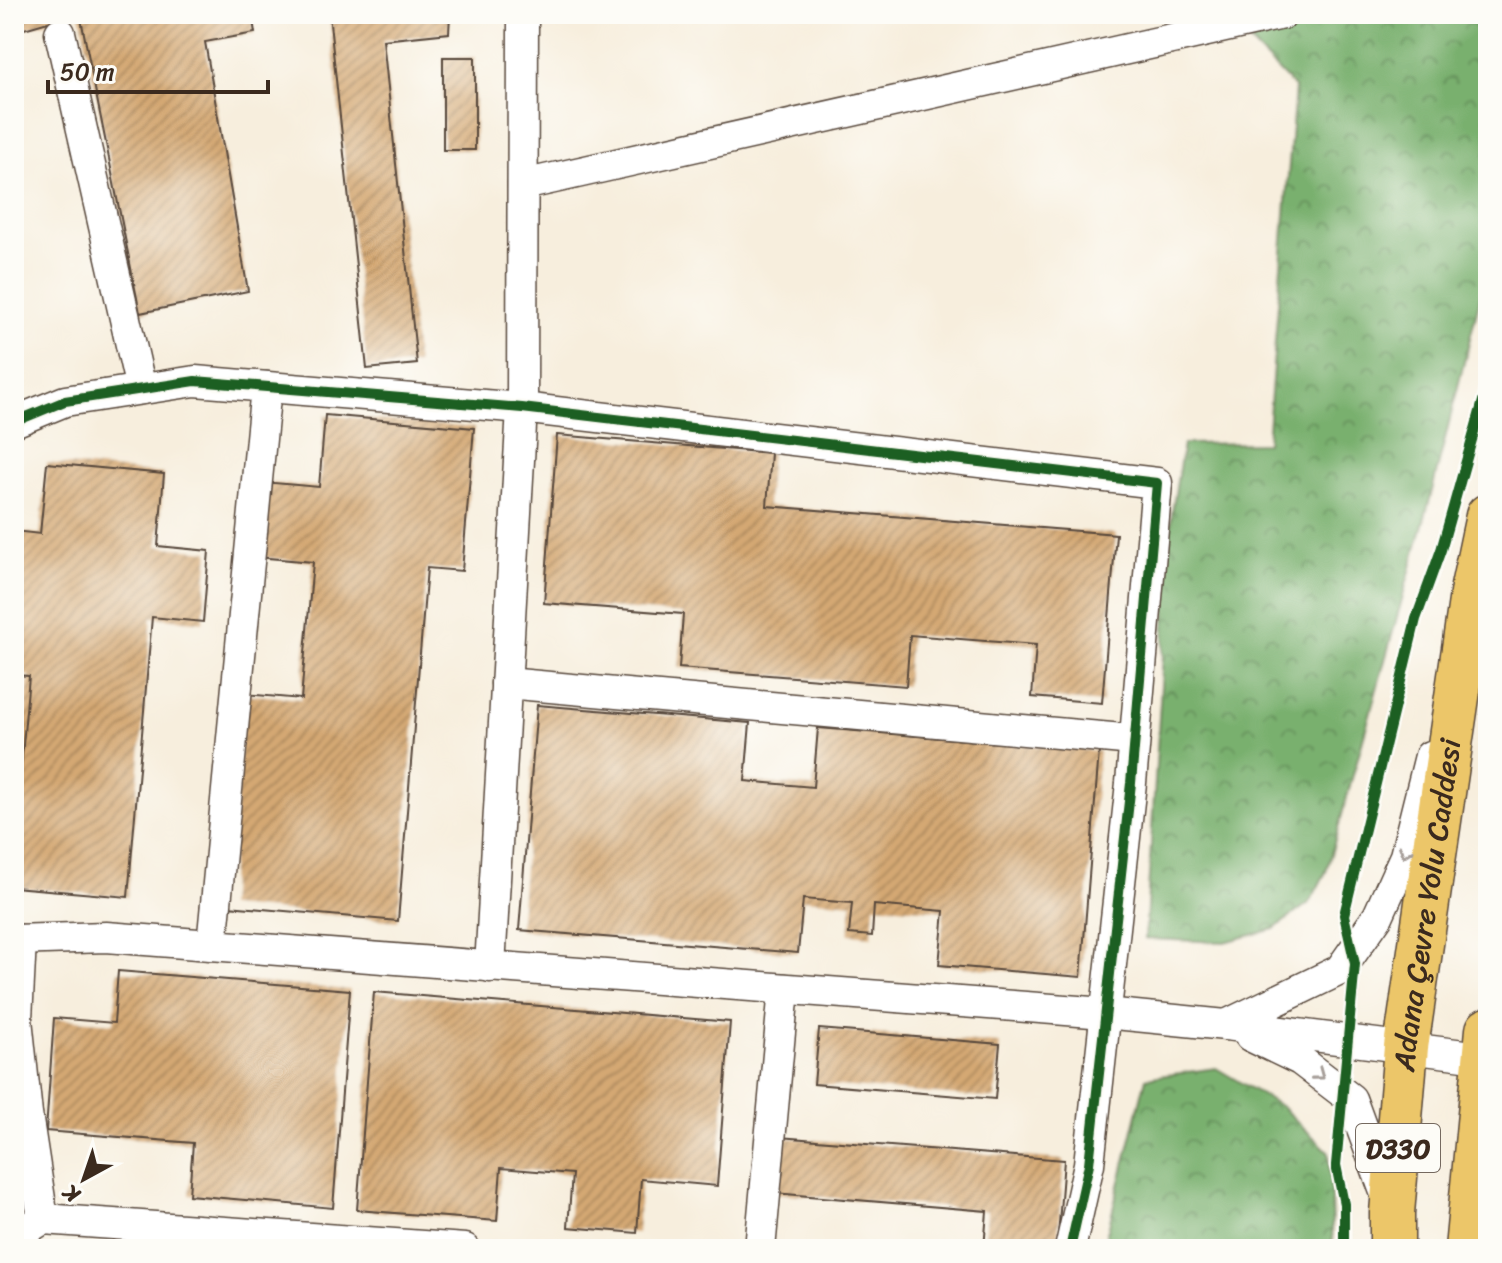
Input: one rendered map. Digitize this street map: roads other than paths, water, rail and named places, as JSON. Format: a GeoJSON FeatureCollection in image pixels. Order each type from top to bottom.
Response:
{"type":"FeatureCollection","features":[{"type":"Feature","properties":{"kind":"highway","name":"Adana Çevre Yolu Caddesi"},"geometry":{"type":"LineString","coordinates":[[1392,1231],[1406,1047],[1473,587],[1488,516]]}},
{"type":"Feature","properties":{"kind":"highway","name":"D330"},"geometry":{"type":"LineString","coordinates":[[1467,1249],[1487,1048]]}},
{"type":"Feature","properties":{"kind":"street"},"geometry":{"type":"LineString","coordinates":[[490,967],[522,408],[523,14]]}},
{"type":"Feature","properties":{"kind":"street"},"geometry":{"type":"LineString","coordinates":[[523,185],[1283,14]]}},
{"type":"Feature","properties":{"kind":"street"},"geometry":{"type":"LineString","coordinates":[[60,33],[141,389]]}},
{"type":"Feature","properties":{"kind":"street"},"geometry":{"type":"LineString","coordinates":[[14,422],[65,401],[195,381],[522,408],[1157,483],[1134,740],[1089,1164],[1070,1249]]}},
{"type":"Feature","properties":{"kind":"street"},"geometry":{"type":"LineString","coordinates":[[212,945],[266,387]]}},
{"type":"Feature","properties":{"kind":"street"},"geometry":{"type":"LineString","coordinates":[[1226,1025],[1340,970],[1378,916],[1405,856],[1473,587]]}},
{"type":"Feature","properties":{"kind":"street"},"geometry":{"type":"LineString","coordinates":[[506,683],[1134,740]]}},
{"type":"Feature","properties":{"kind":"street"},"geometry":{"type":"LineString","coordinates":[[43,1219],[17,1019],[18,940],[106,937],[1105,1013],[1406,1047],[1487,1048]]}},
{"type":"Feature","properties":{"kind":"street"},"geometry":{"type":"LineString","coordinates":[[760,1249],[784,989]]}},
{"type":"Feature","properties":{"kind":"street"},"geometry":{"type":"LineString","coordinates":[[1226,1025],[1300,1060],[1351,1099],[1392,1231]]}},
{"type":"Feature","properties":{"kind":"street"},"geometry":{"type":"LineString","coordinates":[[14,1237],[43,1219],[465,1249]]}}]}
